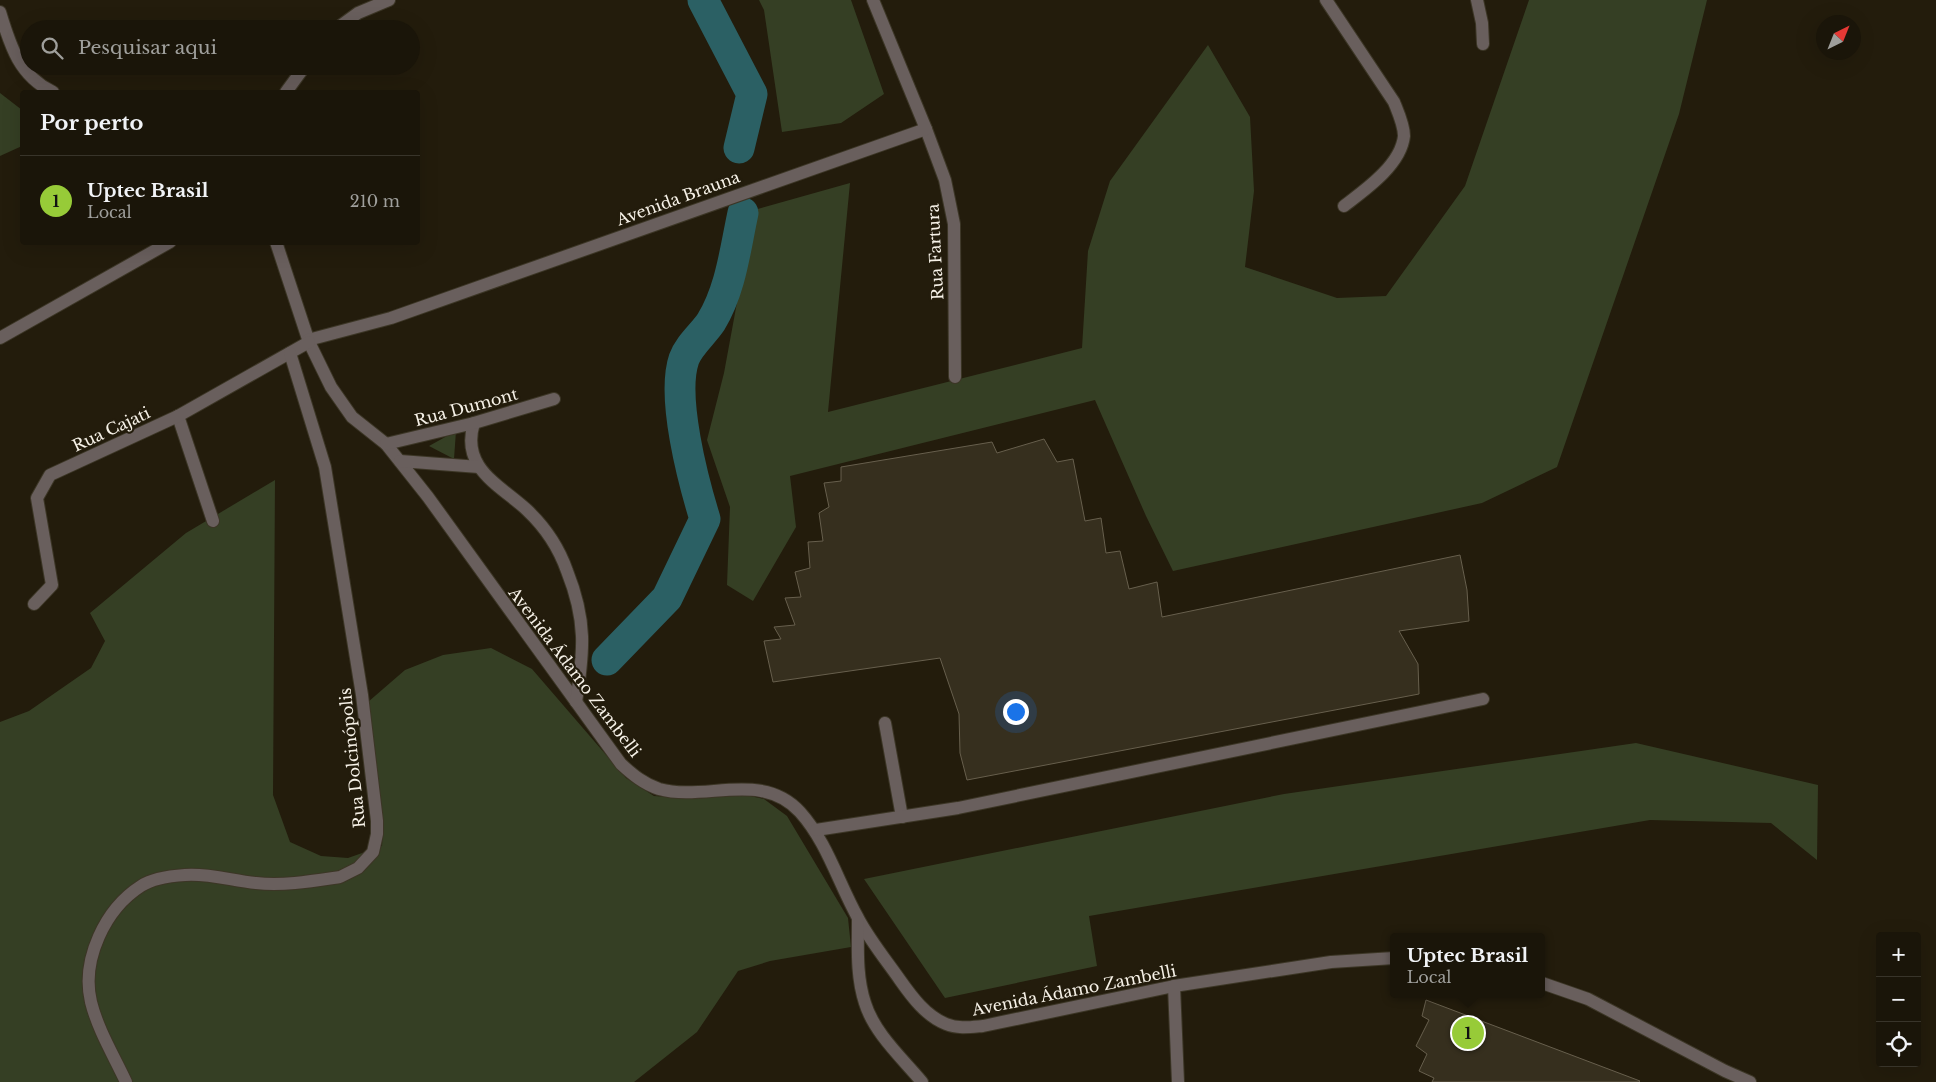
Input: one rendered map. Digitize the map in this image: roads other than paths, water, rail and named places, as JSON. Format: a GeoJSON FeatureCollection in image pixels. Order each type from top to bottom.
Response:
{"type":"FeatureCollection","features":[{"type":"Feature","properties":{"kind":"street"},"geometry":{"type":"LineString","coordinates":[[348,20],[358,13],[389,0]]}},
{"type":"Feature","properties":{"kind":"street"},"geometry":{"type":"LineString","coordinates":[[873,0],[926,129]]}},
{"type":"Feature","properties":{"kind":"street"},"geometry":{"type":"LineString","coordinates":[[1326,0],[1394,102],[1401,119],[1404,136],[1394,158],[1379,180],[1344,206]]}},
{"type":"Feature","properties":{"kind":"street"},"geometry":{"type":"LineString","coordinates":[[1477,0],[1482,24],[1483,44]]}},
{"type":"Feature","properties":{"kind":"street"},"geometry":{"type":"LineString","coordinates":[[0,12],[11,48],[20,65]]}},
{"type":"Feature","properties":{"kind":"street"},"geometry":{"type":"LineString","coordinates":[[30,75],[48,90]]}},
{"type":"Feature","properties":{"kind":"street"},"geometry":{"type":"LineString","coordinates":[[287,90],[298,75]]}},
{"type":"Feature","properties":{"kind":"street","name":"Avenida Brauna"},"geometry":{"type":"LineString","coordinates":[[309,341],[391,318],[926,129]]}},
{"type":"Feature","properties":{"kind":"street","name":"Rua Fartura"},"geometry":{"type":"LineString","coordinates":[[926,129],[945,180],[954,224],[955,377]]}},
{"type":"Feature","properties":{"kind":"street"},"geometry":{"type":"LineString","coordinates":[[0,338],[165,245]]}},
{"type":"Feature","properties":{"kind":"street","name":"Avenida Ádamo Zambelli"},"geometry":{"type":"LineString","coordinates":[[277,245],[309,341],[330,387],[352,417],[386,444],[400,461],[622,764],[646,784],[670,791],[743,789],[773,794],[784,798],[816,830],[858,919],[885,960],[921,1006],[946,1024],[958,1028],[983,1026],[1174,986],[1332,962],[1390,958]]}},
{"type":"Feature","properties":{"kind":"street","name":"Rua Cajati"},"geometry":{"type":"LineString","coordinates":[[34,604],[52,585],[37,498],[50,475],[178,416],[309,341]]}},
{"type":"Feature","properties":{"kind":"street","name":"Rua Dolcinópolis"},"geometry":{"type":"LineString","coordinates":[[126,1082],[91,1002],[89,981],[95,945],[105,925],[125,900],[148,883],[161,878],[185,875],[258,883],[340,878],[351,873],[364,862],[376,843],[377,821],[362,694],[342,559],[325,467],[290,353]]}},
{"type":"Feature","properties":{"kind":"street","name":"Rua Dumont"},"geometry":{"type":"LineString","coordinates":[[386,444],[474,423],[554,400]]}},
{"type":"Feature","properties":{"kind":"street"},"geometry":{"type":"LineString","coordinates":[[178,416],[213,521]]}},
{"type":"Feature","properties":{"kind":"street"},"geometry":{"type":"LineString","coordinates":[[474,423],[470,446],[479,467],[539,523],[550,536],[567,570],[578,604],[582,626],[583,653],[576,702]]}},
{"type":"Feature","properties":{"kind":"street"},"geometry":{"type":"LineString","coordinates":[[400,461],[479,467]]}},
{"type":"Feature","properties":{"kind":"street"},"geometry":{"type":"LineString","coordinates":[[816,830],[958,808],[1483,699]]}},
{"type":"Feature","properties":{"kind":"street"},"geometry":{"type":"LineString","coordinates":[[885,723],[902,817]]}},
{"type":"Feature","properties":{"kind":"street"},"geometry":{"type":"LineString","coordinates":[[858,919],[858,968],[866,1006],[882,1033],[922,1082]]}},
{"type":"Feature","properties":{"kind":"street"},"geometry":{"type":"LineString","coordinates":[[1545,984],[1588,999],[1724,1071],[1750,1082]]}},
{"type":"Feature","properties":{"kind":"street"},"geometry":{"type":"LineString","coordinates":[[1174,986],[1178,1082]]}},
{"type":"Feature","properties":{"kind":"waterway"},"geometry":{"type":"LineString","coordinates":[[703,0],[752,94],[739,148]]}},
{"type":"Feature","properties":{"kind":"waterway"},"geometry":{"type":"LineString","coordinates":[[607,660],[667,598],[705,519],[685,439],[680,395],[681,375],[686,354],[711,322],[728,283],[743,213]]}},
{"type":"Feature","properties":{"kind":"place","name":"Uptec Brasil"},"geometry":{"type":"Point","coordinates":[1468,1033]}}]}
